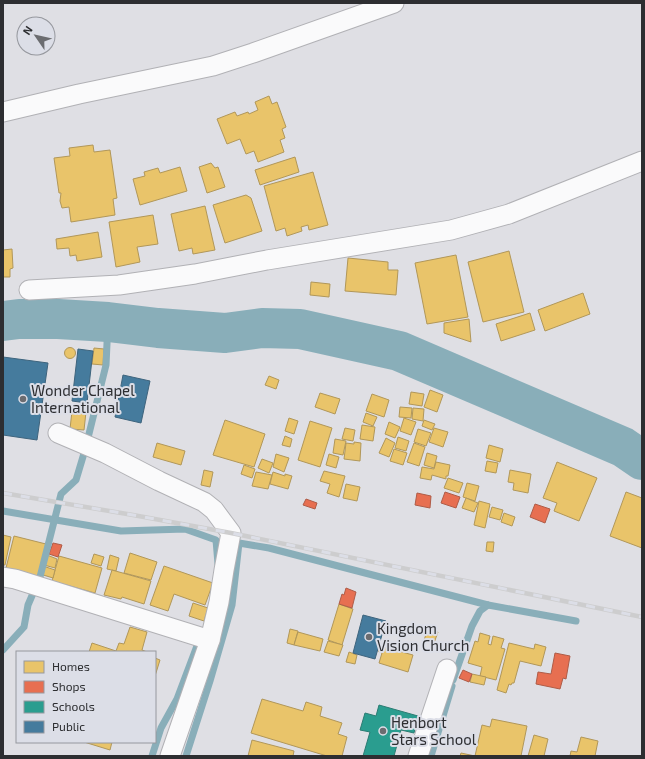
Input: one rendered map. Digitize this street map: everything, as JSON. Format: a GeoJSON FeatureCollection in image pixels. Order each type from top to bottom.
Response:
{"type":"FeatureCollection","features":[{"type":"Feature","properties":{"kind":"street"},"geometry":{"type":"LineString","coordinates":[[3,112],[79,94],[213,66],[394,3]]}},
{"type":"Feature","properties":{"kind":"street"},"geometry":{"type":"LineString","coordinates":[[29,290],[119,285],[195,274],[267,260],[451,230],[509,214],[642,161]]}},
{"type":"Feature","properties":{"kind":"street"},"geometry":{"type":"LineString","coordinates":[[58,433],[105,453],[204,502],[214,510],[231,533],[219,602],[210,640],[170,756]]}},
{"type":"Feature","properties":{"kind":"street"},"geometry":{"type":"LineString","coordinates":[[3,576],[210,640]]}},
{"type":"Feature","properties":{"kind":"street"},"geometry":{"type":"LineString","coordinates":[[418,756],[447,669]]}},
{"type":"Feature","properties":{"kind":"building: Homes"},"geometry":{"type":"Polygon","coordinates":[[[269,96],[272,104],[277,102],[286,127],[282,129],[285,138],[280,140],[284,152],[258,162],[254,151],[246,154],[240,139],[227,144],[217,119],[235,112],[237,116],[248,112],[249,114],[258,110],[255,102],[269,96]]]}},
{"type":"Feature","properties":{"kind":"building: Homes"},"geometry":{"type":"Polygon","coordinates":[[[93,145],[94,152],[110,150],[117,198],[113,199],[115,215],[71,222],[69,207],[62,208],[60,201],[61,193],[59,193],[54,158],[70,156],[69,148],[93,145]]]}},
{"type":"Feature","properties":{"kind":"building: Homes"},"geometry":{"type":"Polygon","coordinates":[[[295,157],[299,172],[260,185],[255,170],[295,157]]]}},
{"type":"Feature","properties":{"kind":"building: Homes"},"geometry":{"type":"Polygon","coordinates":[[[211,163],[215,168],[218,167],[225,187],[207,193],[199,167],[211,163]]]}},
{"type":"Feature","properties":{"kind":"building: Homes"},"geometry":{"type":"Polygon","coordinates":[[[180,167],[187,191],[140,205],[133,179],[145,176],[144,172],[158,168],[160,173],[180,167]]]}},
{"type":"Feature","properties":{"kind":"building: Homes"},"geometry":{"type":"Polygon","coordinates":[[[313,172],[328,225],[309,230],[308,225],[301,227],[302,231],[287,236],[285,228],[276,231],[264,186],[313,172]]]}},
{"type":"Feature","properties":{"kind":"building: Homes"},"geometry":{"type":"Polygon","coordinates":[[[246,195],[251,198],[262,231],[225,243],[213,205],[246,195]]]}},
{"type":"Feature","properties":{"kind":"building: Homes"},"geometry":{"type":"Polygon","coordinates":[[[205,206],[215,250],[193,254],[192,248],[179,251],[171,214],[205,206]]]}},
{"type":"Feature","properties":{"kind":"building: Homes"},"geometry":{"type":"Polygon","coordinates":[[[153,215],[158,244],[137,247],[140,262],[116,267],[109,222],[153,215]]]}},
{"type":"Feature","properties":{"kind":"building: Homes"},"geometry":{"type":"Polygon","coordinates":[[[98,232],[102,257],[77,261],[76,255],[70,256],[69,248],[57,249],[56,239],[98,232]]]}},
{"type":"Feature","properties":{"kind":"building: Homes"},"geometry":{"type":"Polygon","coordinates":[[[12,249],[13,268],[10,269],[10,277],[3,277],[3,250],[12,249]]]}},
{"type":"Feature","properties":{"kind":"building: Homes"},"geometry":{"type":"Polygon","coordinates":[[[509,251],[524,312],[483,322],[468,262],[509,251]]]}},
{"type":"Feature","properties":{"kind":"building: Homes"},"geometry":{"type":"Polygon","coordinates":[[[456,255],[468,317],[427,324],[415,263],[456,255]]]}},
{"type":"Feature","properties":{"kind":"building: Homes"},"geometry":{"type":"Polygon","coordinates":[[[348,258],[388,262],[388,270],[398,270],[396,295],[345,291],[348,258]]]}},
{"type":"Feature","properties":{"kind":"building: Homes"},"geometry":{"type":"Polygon","coordinates":[[[311,282],[330,284],[329,297],[310,295],[311,282]]]}},
{"type":"Feature","properties":{"kind":"building: Homes"},"geometry":{"type":"Polygon","coordinates":[[[583,293],[590,314],[545,331],[538,310],[583,293]]]}},
{"type":"Feature","properties":{"kind":"building: Homes"},"geometry":{"type":"Polygon","coordinates":[[[530,313],[535,330],[501,341],[496,324],[530,313]]]}},
{"type":"Feature","properties":{"kind":"building: Homes"},"geometry":{"type":"Polygon","coordinates":[[[469,319],[471,342],[444,333],[444,323],[469,319]]]}},
{"type":"Feature","properties":{"kind":"building: Homes"},"geometry":{"type":"Polygon","coordinates":[[[70,347],[74,349],[76,353],[74,357],[70,359],[66,357],[64,353],[66,349],[70,347]]]}},
{"type":"Feature","properties":{"kind":"building: Homes"},"geometry":{"type":"Polygon","coordinates":[[[94,348],[104,349],[103,365],[92,364],[94,348]]]}},
{"type":"Feature","properties":{"kind":"building: Homes"},"geometry":{"type":"Polygon","coordinates":[[[269,376],[279,380],[276,389],[265,385],[269,376]]]}},
{"type":"Feature","properties":{"kind":"building: Homes"},"geometry":{"type":"Polygon","coordinates":[[[430,390],[443,395],[437,412],[424,407],[430,390]]]}},
{"type":"Feature","properties":{"kind":"building: Homes"},"geometry":{"type":"Polygon","coordinates":[[[411,392],[424,394],[422,406],[409,404],[411,392]]]}},
{"type":"Feature","properties":{"kind":"building: Homes"},"geometry":{"type":"Polygon","coordinates":[[[320,393],[340,399],[335,414],[315,407],[320,393]]]}},
{"type":"Feature","properties":{"kind":"building: Homes"},"geometry":{"type":"Polygon","coordinates":[[[372,394],[389,400],[384,417],[366,411],[372,394]]]}},
{"type":"Feature","properties":{"kind":"building: Homes"},"geometry":{"type":"Polygon","coordinates":[[[400,407],[412,408],[411,418],[399,417],[400,407]]]}},
{"type":"Feature","properties":{"kind":"building: Homes"},"geometry":{"type":"Polygon","coordinates":[[[413,408],[424,409],[423,421],[412,419],[413,408]]]}},
{"type":"Feature","properties":{"kind":"building: Homes"},"geometry":{"type":"Polygon","coordinates":[[[72,411],[86,412],[84,430],[70,429],[72,411]]]}},
{"type":"Feature","properties":{"kind":"building: Homes"},"geometry":{"type":"Polygon","coordinates":[[[366,413],[377,417],[373,426],[363,422],[366,413]]]}},
{"type":"Feature","properties":{"kind":"building: Homes"},"geometry":{"type":"Polygon","coordinates":[[[289,418],[298,421],[294,434],[285,431],[289,418]]]}},
{"type":"Feature","properties":{"kind":"building: Homes"},"geometry":{"type":"Polygon","coordinates":[[[404,418],[416,422],[411,435],[400,431],[404,418]]]}},
{"type":"Feature","properties":{"kind":"building: Homes"},"geometry":{"type":"Polygon","coordinates":[[[225,420],[265,434],[254,467],[213,455],[225,420]]]}},
{"type":"Feature","properties":{"kind":"building: Homes"},"geometry":{"type":"Polygon","coordinates":[[[424,420],[435,424],[432,430],[422,426],[424,420]]]}},
{"type":"Feature","properties":{"kind":"building: Homes"},"geometry":{"type":"Polygon","coordinates":[[[310,421],[332,428],[320,467],[298,460],[310,421]]]}},
{"type":"Feature","properties":{"kind":"building: Homes"},"geometry":{"type":"Polygon","coordinates":[[[389,422],[400,427],[395,438],[385,434],[389,422]]]}},
{"type":"Feature","properties":{"kind":"building: Homes"},"geometry":{"type":"Polygon","coordinates":[[[362,425],[375,427],[373,441],[360,439],[362,425]]]}},
{"type":"Feature","properties":{"kind":"building: Homes"},"geometry":{"type":"Polygon","coordinates":[[[345,428],[355,430],[353,441],[342,439],[345,428]]]}},
{"type":"Feature","properties":{"kind":"building: Homes"},"geometry":{"type":"Polygon","coordinates":[[[434,428],[448,432],[443,447],[429,442],[434,428]]]}},
{"type":"Feature","properties":{"kind":"building: Homes"},"geometry":{"type":"Polygon","coordinates":[[[418,429],[431,433],[426,446],[414,442],[418,429]]]}},
{"type":"Feature","properties":{"kind":"building: Homes"},"geometry":{"type":"Polygon","coordinates":[[[285,436],[292,439],[290,447],[282,445],[285,436]]]}},
{"type":"Feature","properties":{"kind":"building: Homes"},"geometry":{"type":"Polygon","coordinates":[[[398,437],[409,441],[406,451],[395,448],[398,437]]]}},
{"type":"Feature","properties":{"kind":"building: Homes"},"geometry":{"type":"Polygon","coordinates":[[[386,438],[395,443],[389,457],[379,453],[386,438]]]}},
{"type":"Feature","properties":{"kind":"building: Homes"},"geometry":{"type":"Polygon","coordinates":[[[335,439],[346,441],[343,455],[333,453],[335,439]]]}},
{"type":"Feature","properties":{"kind":"building: Homes"},"geometry":{"type":"Polygon","coordinates":[[[354,442],[361,443],[360,461],[344,459],[346,443],[354,444],[354,442]]]}},
{"type":"Feature","properties":{"kind":"building: Homes"},"geometry":{"type":"Polygon","coordinates":[[[157,443],[185,451],[181,465],[153,457],[157,443]]]}},
{"type":"Feature","properties":{"kind":"building: Homes"},"geometry":{"type":"Polygon","coordinates":[[[414,443],[425,447],[419,466],[407,462],[414,443]]]}},
{"type":"Feature","properties":{"kind":"building: Homes"},"geometry":{"type":"Polygon","coordinates":[[[489,445],[503,449],[500,462],[486,458],[489,445]]]}},
{"type":"Feature","properties":{"kind":"building: Homes"},"geometry":{"type":"Polygon","coordinates":[[[394,449],[407,453],[403,465],[390,461],[394,449]]]}},
{"type":"Feature","properties":{"kind":"building: Homes"},"geometry":{"type":"Polygon","coordinates":[[[427,453],[437,456],[434,468],[424,465],[427,453]]]}},
{"type":"Feature","properties":{"kind":"building: Homes"},"geometry":{"type":"Polygon","coordinates":[[[276,454],[289,458],[284,472],[273,467],[276,454]]]}},
{"type":"Feature","properties":{"kind":"building: Homes"},"geometry":{"type":"Polygon","coordinates":[[[329,454],[339,457],[336,468],[326,465],[329,454]]]}},
{"type":"Feature","properties":{"kind":"building: Homes"},"geometry":{"type":"Polygon","coordinates":[[[262,459],[273,463],[269,473],[258,468],[262,459]]]}},
{"type":"Feature","properties":{"kind":"building: Homes"},"geometry":{"type":"Polygon","coordinates":[[[487,461],[498,463],[496,473],[485,471],[487,461]]]}},
{"type":"Feature","properties":{"kind":"building: Homes"},"geometry":{"type":"Polygon","coordinates":[[[436,462],[450,465],[446,479],[432,475],[431,480],[420,478],[422,467],[434,469],[436,462]]]}},
{"type":"Feature","properties":{"kind":"building: Homes"},"geometry":{"type":"Polygon","coordinates":[[[557,462],[597,478],[579,521],[554,511],[557,503],[543,498],[557,462]]]}},
{"type":"Feature","properties":{"kind":"building: Homes"},"geometry":{"type":"Polygon","coordinates":[[[244,465],[255,469],[252,478],[241,474],[244,465]]]}},
{"type":"Feature","properties":{"kind":"building: Homes"},"geometry":{"type":"Polygon","coordinates":[[[204,470],[213,472],[210,487],[201,485],[204,470]]]}},
{"type":"Feature","properties":{"kind":"building: Homes"},"geometry":{"type":"Polygon","coordinates":[[[510,470],[531,474],[528,493],[513,490],[514,483],[508,482],[510,470]]]}},
{"type":"Feature","properties":{"kind":"building: Homes"},"geometry":{"type":"Polygon","coordinates":[[[324,471],[345,476],[339,497],[327,493],[330,484],[320,481],[324,471]]]}},
{"type":"Feature","properties":{"kind":"building: Homes"},"geometry":{"type":"Polygon","coordinates":[[[256,472],[272,475],[268,489],[252,486],[256,472]]]}},
{"type":"Feature","properties":{"kind":"building: Homes"},"geometry":{"type":"Polygon","coordinates":[[[273,472],[285,476],[285,474],[292,476],[288,489],[270,484],[273,472]]]}},
{"type":"Feature","properties":{"kind":"building: Homes"},"geometry":{"type":"Polygon","coordinates":[[[448,478],[463,483],[459,493],[444,488],[448,478]]]}},
{"type":"Feature","properties":{"kind":"building: Homes"},"geometry":{"type":"Polygon","coordinates":[[[467,483],[479,486],[475,501],[463,497],[467,483]]]}},
{"type":"Feature","properties":{"kind":"building: Homes"},"geometry":{"type":"Polygon","coordinates":[[[346,484],[360,487],[357,501],[343,498],[346,484]]]}},
{"type":"Feature","properties":{"kind":"building: Homes"},"geometry":{"type":"Polygon","coordinates":[[[626,492],[642,498],[642,548],[610,536],[626,492]]]}},
{"type":"Feature","properties":{"kind":"building: Homes"},"geometry":{"type":"Polygon","coordinates":[[[466,498],[478,503],[474,512],[462,508],[466,498]]]}},
{"type":"Feature","properties":{"kind":"building: Homes"},"geometry":{"type":"Polygon","coordinates":[[[479,501],[490,504],[485,528],[474,525],[479,501]]]}},
{"type":"Feature","properties":{"kind":"building: Homes"},"geometry":{"type":"Polygon","coordinates":[[[492,507],[503,510],[500,520],[489,517],[492,507]]]}},
{"type":"Feature","properties":{"kind":"building: Homes"},"geometry":{"type":"Polygon","coordinates":[[[504,513],[515,517],[512,526],[501,522],[504,513]]]}},
{"type":"Feature","properties":{"kind":"building: Homes"},"geometry":{"type":"Polygon","coordinates":[[[3,535],[11,537],[5,565],[3,565],[3,535]]]}},
{"type":"Feature","properties":{"kind":"building: Homes"},"geometry":{"type":"Polygon","coordinates":[[[14,536],[46,544],[41,569],[37,578],[5,572],[14,536]]]}},
{"type":"Feature","properties":{"kind":"building: Homes"},"geometry":{"type":"Polygon","coordinates":[[[487,542],[494,542],[493,552],[486,551],[487,542]]]}},
{"type":"Feature","properties":{"kind":"building: Homes"},"geometry":{"type":"Polygon","coordinates":[[[130,553],[157,562],[151,580],[124,573],[130,553]]]}},
{"type":"Feature","properties":{"kind":"building: Homes"},"geometry":{"type":"Polygon","coordinates":[[[94,554],[104,557],[101,566],[91,563],[94,554]]]}},
{"type":"Feature","properties":{"kind":"building: Homes"},"geometry":{"type":"Polygon","coordinates":[[[47,555],[57,559],[55,568],[44,565],[47,555]]]}},
{"type":"Feature","properties":{"kind":"building: Homes"},"geometry":{"type":"Polygon","coordinates":[[[110,555],[119,558],[116,571],[107,569],[110,555]]]}},
{"type":"Feature","properties":{"kind":"building: Homes"},"geometry":{"type":"Polygon","coordinates":[[[59,556],[102,568],[95,593],[52,581],[59,556]]]}},
{"type":"Feature","properties":{"kind":"building: Homes"},"geometry":{"type":"Polygon","coordinates":[[[43,566],[55,570],[53,578],[40,574],[43,566]]]}},
{"type":"Feature","properties":{"kind":"building: Homes"},"geometry":{"type":"Polygon","coordinates":[[[164,566],[213,583],[205,605],[174,594],[168,611],[150,605],[164,566]]]}},
{"type":"Feature","properties":{"kind":"building: Homes"},"geometry":{"type":"Polygon","coordinates":[[[112,570],[151,581],[144,604],[122,597],[121,599],[104,595],[112,570]]]}},
{"type":"Feature","properties":{"kind":"building: Homes"},"geometry":{"type":"Polygon","coordinates":[[[193,603],[208,608],[204,621],[189,616],[193,603]]]}},
{"type":"Feature","properties":{"kind":"building: Homes"},"geometry":{"type":"Polygon","coordinates":[[[339,604],[353,609],[342,645],[328,640],[339,604]]]}},
{"type":"Feature","properties":{"kind":"building: Homes"},"geometry":{"type":"Polygon","coordinates":[[[130,627],[147,632],[142,650],[144,651],[116,651],[119,643],[124,644],[130,627]]]}},
{"type":"Feature","properties":{"kind":"building: Homes"},"geometry":{"type":"Polygon","coordinates":[[[290,629],[298,631],[294,645],[287,643],[290,629]]]}},
{"type":"Feature","properties":{"kind":"building: Homes"},"geometry":{"type":"Polygon","coordinates":[[[428,629],[438,632],[434,643],[424,640],[428,629]]]}},
{"type":"Feature","properties":{"kind":"building: Homes"},"geometry":{"type":"Polygon","coordinates":[[[298,632],[323,639],[320,651],[294,645],[298,632]]]}},
{"type":"Feature","properties":{"kind":"building: Homes"},"geometry":{"type":"Polygon","coordinates":[[[480,633],[490,636],[488,644],[491,645],[493,636],[504,639],[501,648],[505,649],[496,680],[480,676],[482,667],[468,663],[475,641],[478,642],[480,633]]]}},
{"type":"Feature","properties":{"kind":"building: Homes"},"geometry":{"type":"Polygon","coordinates":[[[328,641],[343,645],[339,656],[324,652],[328,641]]]}},
{"type":"Feature","properties":{"kind":"building: Homes"},"geometry":{"type":"Polygon","coordinates":[[[92,643],[116,651],[89,651],[92,643]]]}},
{"type":"Feature","properties":{"kind":"building: Homes"},"geometry":{"type":"Polygon","coordinates":[[[509,643],[534,649],[535,644],[546,647],[541,666],[520,661],[514,683],[511,685],[509,684],[506,693],[497,690],[509,643]]]}},
{"type":"Feature","properties":{"kind":"building: Homes"},"geometry":{"type":"Polygon","coordinates":[[[380,646],[413,655],[408,672],[379,663],[382,653],[378,651],[380,646]]]}},
{"type":"Feature","properties":{"kind":"building: Homes"},"geometry":{"type":"Polygon","coordinates":[[[349,652],[357,655],[355,664],[346,662],[349,652]]]}},
{"type":"Feature","properties":{"kind":"building: Homes"},"geometry":{"type":"Polygon","coordinates":[[[156,658],[160,660],[156,673],[156,658]]]}},
{"type":"Feature","properties":{"kind":"building: Homes"},"geometry":{"type":"Polygon","coordinates":[[[472,674],[486,677],[484,685],[470,682],[472,674]]]}},
{"type":"Feature","properties":{"kind":"building: Homes"},"geometry":{"type":"Polygon","coordinates":[[[262,699],[303,711],[306,702],[322,707],[320,716],[342,723],[338,734],[347,737],[342,756],[327,756],[251,733],[262,699]]]}},
{"type":"Feature","properties":{"kind":"building: Homes"},"geometry":{"type":"Polygon","coordinates":[[[492,719],[527,726],[521,756],[475,756],[482,725],[490,727],[492,719]]]}},
{"type":"Feature","properties":{"kind":"building: Homes"},"geometry":{"type":"Polygon","coordinates":[[[534,735],[548,739],[544,756],[528,756],[534,735]]]}},
{"type":"Feature","properties":{"kind":"building: Homes"},"geometry":{"type":"Polygon","coordinates":[[[581,737],[598,741],[595,756],[570,756],[571,751],[577,752],[581,737]]]}},
{"type":"Feature","properties":{"kind":"building: Homes"},"geometry":{"type":"Polygon","coordinates":[[[252,740],[294,751],[293,756],[248,756],[252,740]]]}},
{"type":"Feature","properties":{"kind":"building: Homes"},"geometry":{"type":"Polygon","coordinates":[[[87,743],[112,743],[110,750],[87,743]]]}},
{"type":"Feature","properties":{"kind":"building: Homes"},"geometry":{"type":"Polygon","coordinates":[[[461,753],[475,756],[460,756],[461,753]]]}},
{"type":"Feature","properties":{"kind":"building: Shops"},"geometry":{"type":"Polygon","coordinates":[[[445,492],[460,497],[456,508],[441,503],[445,492]]]}},
{"type":"Feature","properties":{"kind":"building: Shops"},"geometry":{"type":"Polygon","coordinates":[[[417,493],[431,496],[430,508],[415,505],[417,493]]]}},
{"type":"Feature","properties":{"kind":"building: Shops"},"geometry":{"type":"Polygon","coordinates":[[[306,499],[317,503],[315,509],[303,505],[306,499]]]}},
{"type":"Feature","properties":{"kind":"building: Shops"},"geometry":{"type":"Polygon","coordinates":[[[535,504],[550,509],[545,523],[530,517],[535,504]]]}},
{"type":"Feature","properties":{"kind":"building: Shops"},"geometry":{"type":"Polygon","coordinates":[[[53,543],[62,545],[58,557],[49,554],[53,543]]]}},
{"type":"Feature","properties":{"kind":"building: Shops"},"geometry":{"type":"Polygon","coordinates":[[[346,588],[356,592],[352,608],[339,604],[342,594],[344,595],[346,588]]]}},
{"type":"Feature","properties":{"kind":"building: Shops"},"geometry":{"type":"Polygon","coordinates":[[[555,653],[570,656],[566,679],[563,678],[560,689],[536,684],[538,672],[551,674],[555,653]]]}},
{"type":"Feature","properties":{"kind":"building: Shops"},"geometry":{"type":"Polygon","coordinates":[[[463,670],[472,674],[469,682],[459,678],[463,670]]]}},
{"type":"Feature","properties":{"kind":"building: Schools","name":"Henbort Stars School"},"geometry":{"type":"Polygon","coordinates":[[[379,705],[418,716],[414,733],[401,730],[394,756],[363,756],[370,732],[360,730],[365,713],[376,716],[379,705]]]}},
{"type":"Feature","properties":{"kind":"building: Public"},"geometry":{"type":"Polygon","coordinates":[[[78,349],[93,351],[87,403],[72,401],[78,349]]]}},
{"type":"Feature","properties":{"kind":"building: Public","name":"Wonder Chapel International"},"geometry":{"type":"Polygon","coordinates":[[[3,357],[48,363],[37,440],[3,435],[3,357]]]}},
{"type":"Feature","properties":{"kind":"building: Public"},"geometry":{"type":"Polygon","coordinates":[[[123,375],[150,381],[141,423],[115,417],[123,375]]]}},
{"type":"Feature","properties":{"kind":"building: Public","name":"Kingdom Vision Church"},"geometry":{"type":"Polygon","coordinates":[[[363,615],[386,621],[375,659],[353,653],[363,615]]]}},
{"type":"Feature","properties":{"kind":"waterway"},"geometry":{"type":"LineString","coordinates":[[3,321],[19,319],[58,319],[225,333],[262,328],[300,329],[399,351],[623,447],[642,460]]}},
{"type":"Feature","properties":{"kind":"waterway"},"geometry":{"type":"LineString","coordinates":[[3,650],[24,627],[28,605],[40,577],[61,494],[76,480],[106,365],[108,322]]}},
{"type":"Feature","properties":{"kind":"waterway"},"geometry":{"type":"LineString","coordinates":[[3,511],[121,531],[185,529],[216,540],[218,564]]}},
{"type":"Feature","properties":{"kind":"waterway"},"geometry":{"type":"LineString","coordinates":[[186,756],[232,605],[239,543],[269,548],[488,605],[576,621]]}},
{"type":"Feature","properties":{"kind":"waterway"},"geometry":{"type":"LineString","coordinates":[[453,680],[472,626],[480,611],[488,605]]}},
{"type":"Feature","properties":{"kind":"waterway"},"geometry":{"type":"LineString","coordinates":[[152,756],[161,728],[177,699],[200,638]]}},
{"type":"Feature","properties":{"kind":"waterway"},"geometry":{"type":"LineString","coordinates":[[431,756],[452,686]]}},
{"type":"Feature","properties":{"kind":"railway"},"geometry":{"type":"LineString","coordinates":[[3,493],[231,533],[642,617]]}},
{"type":"Feature","properties":{"kind":"place","name":"Wonder Chapel International"},"geometry":{"type":"Point","coordinates":[23,399]}},
{"type":"Feature","properties":{"kind":"place","name":"Kingdom Vision Church"},"geometry":{"type":"Point","coordinates":[369,637]}},
{"type":"Feature","properties":{"kind":"place","name":"Henbort Stars School"},"geometry":{"type":"Point","coordinates":[383,731]}}]}
